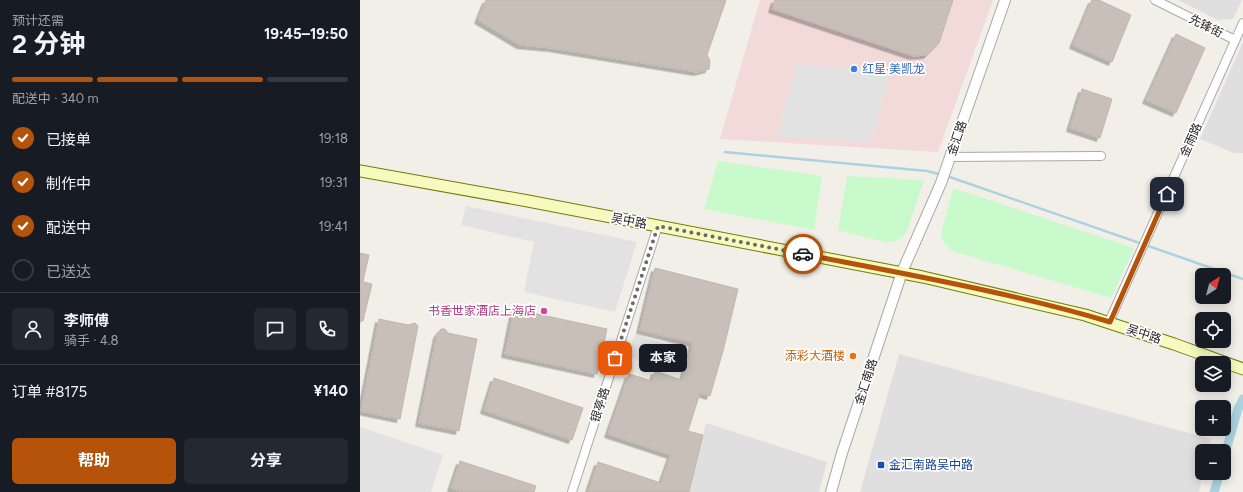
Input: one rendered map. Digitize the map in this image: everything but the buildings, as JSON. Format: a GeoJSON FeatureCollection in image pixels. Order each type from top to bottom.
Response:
{"type":"FeatureCollection","features":[{"type":"Feature","properties":{"kind":"main road","name":"吴中路"},"geometry":{"type":"LineString","coordinates":[[360,171],[528,201],[902,272],[1110,322],[1241,368]]}},
{"type":"Feature","properties":{"kind":"street","name":"金汇路"},"geometry":{"type":"LineString","coordinates":[[902,272],[941,183],[1005,0]]}},
{"type":"Feature","properties":{"kind":"street","name":"先锋街"},"geometry":{"type":"LineString","coordinates":[[1155,0],[1235,40]]}},
{"type":"Feature","properties":{"kind":"street","name":"金雨路"},"geometry":{"type":"LineString","coordinates":[[1110,322],[1243,23]]}},
{"type":"Feature","properties":{"kind":"street"},"geometry":{"type":"LineString","coordinates":[[949,160],[1101,156]]}},
{"type":"Feature","properties":{"kind":"street","name":"银亭路"},"geometry":{"type":"LineString","coordinates":[[572,492],[658,226]]}},
{"type":"Feature","properties":{"kind":"street","name":"金汇南路"},"geometry":{"type":"LineString","coordinates":[[831,492],[842,453],[902,272]]}},
{"type":"Feature","properties":{"kind":"shaded area","name":"红星·美凯龙"},"geometry":{"type":"Polygon","coordinates":[[[760,0],[993,0],[938,152],[720,139],[760,0]]]}},
{"type":"Feature","properties":{"kind":"shaded area"},"geometry":{"type":"Polygon","coordinates":[[[1178,0],[1242,0],[1233,19],[1218,20],[1178,0]]]}},
{"type":"Feature","properties":{"kind":"shaded area"},"geometry":{"type":"Polygon","coordinates":[[[1243,42],[1243,153],[1234,153],[1200,139],[1243,42]]]}},
{"type":"Feature","properties":{"kind":"shaded area"},"geometry":{"type":"Polygon","coordinates":[[[797,64],[890,72],[871,142],[776,136],[797,64]]]}},
{"type":"Feature","properties":{"kind":"shaded area"},"geometry":{"type":"Polygon","coordinates":[[[466,206],[637,242],[615,312],[524,292],[534,242],[461,225],[466,206]]]}},
{"type":"Feature","properties":{"kind":"shaded area"},"geometry":{"type":"Polygon","coordinates":[[[635,334],[676,347],[670,370],[627,356],[635,334]]]}},
{"type":"Feature","properties":{"kind":"shaded area"},"geometry":{"type":"Polygon","coordinates":[[[899,354],[1195,435],[1195,436],[1211,439],[1210,444],[1195,444],[1195,480],[1202,480],[1199,492],[860,492],[899,354]]]}},
{"type":"Feature","properties":{"kind":"shaded area"},"geometry":{"type":"Polygon","coordinates":[[[706,423],[827,462],[819,492],[689,492],[706,423]]]}},
{"type":"Feature","properties":{"kind":"shaded area"},"geometry":{"type":"Polygon","coordinates":[[[360,427],[443,455],[431,492],[360,492],[360,427]]]}},
{"type":"Feature","properties":{"kind":"green space"},"geometry":{"type":"Polygon","coordinates":[[[718,161],[822,176],[814,230],[704,209],[718,161]]]}},
{"type":"Feature","properties":{"kind":"green space"},"geometry":{"type":"Polygon","coordinates":[[[847,176],[924,180],[906,234],[898,240],[887,243],[838,230],[847,176]]]}},
{"type":"Feature","properties":{"kind":"green space"},"geometry":{"type":"Polygon","coordinates":[[[953,188],[1134,248],[1111,298],[952,251],[943,242],[941,234],[953,188]]]}},
{"type":"Feature","properties":{"kind":"waterway"},"geometry":{"type":"LineString","coordinates":[[725,152],[927,171],[942,175]]}},
{"type":"Feature","properties":{"kind":"waterway"},"geometry":{"type":"LineString","coordinates":[[947,176],[1243,279]]}},
{"type":"Feature","properties":{"kind":"waterway"},"geometry":{"type":"LineString","coordinates":[[1228,444],[1238,409],[1243,399]]}},
{"type":"Feature","properties":{"kind":"waterway"},"geometry":{"type":"LineString","coordinates":[[1214,492],[1218,480]]}},
{"type":"Feature","properties":{"kind":"way so far"},"geometry":{"type":"LineString","coordinates":[[615,358],[658,226],[803,254]]}},
{"type":"Feature","properties":{"kind":"place","name":"红星·美凯龙"},"geometry":{"type":"Point","coordinates":[854,69]}},
{"type":"Feature","properties":{"kind":"place","name":"书香世家酒店上海店"},"geometry":{"type":"Point","coordinates":[544,311]}},
{"type":"Feature","properties":{"kind":"place","name":"添彩大酒楼"},"geometry":{"type":"Point","coordinates":[853,356]}},
{"type":"Feature","properties":{"kind":"place","name":"本家"},"geometry":{"type":"Point","coordinates":[615,358]}},
{"type":"Feature","properties":{"kind":"place","name":"金汇南路吴中路"},"geometry":{"type":"Point","coordinates":[881,465]}},
{"type":"Feature","properties":{"kind":"route"},"geometry":{"type":"LineString","coordinates":[[803,254],[913,275],[1015,298],[1110,322],[1167,194]]}}]}
